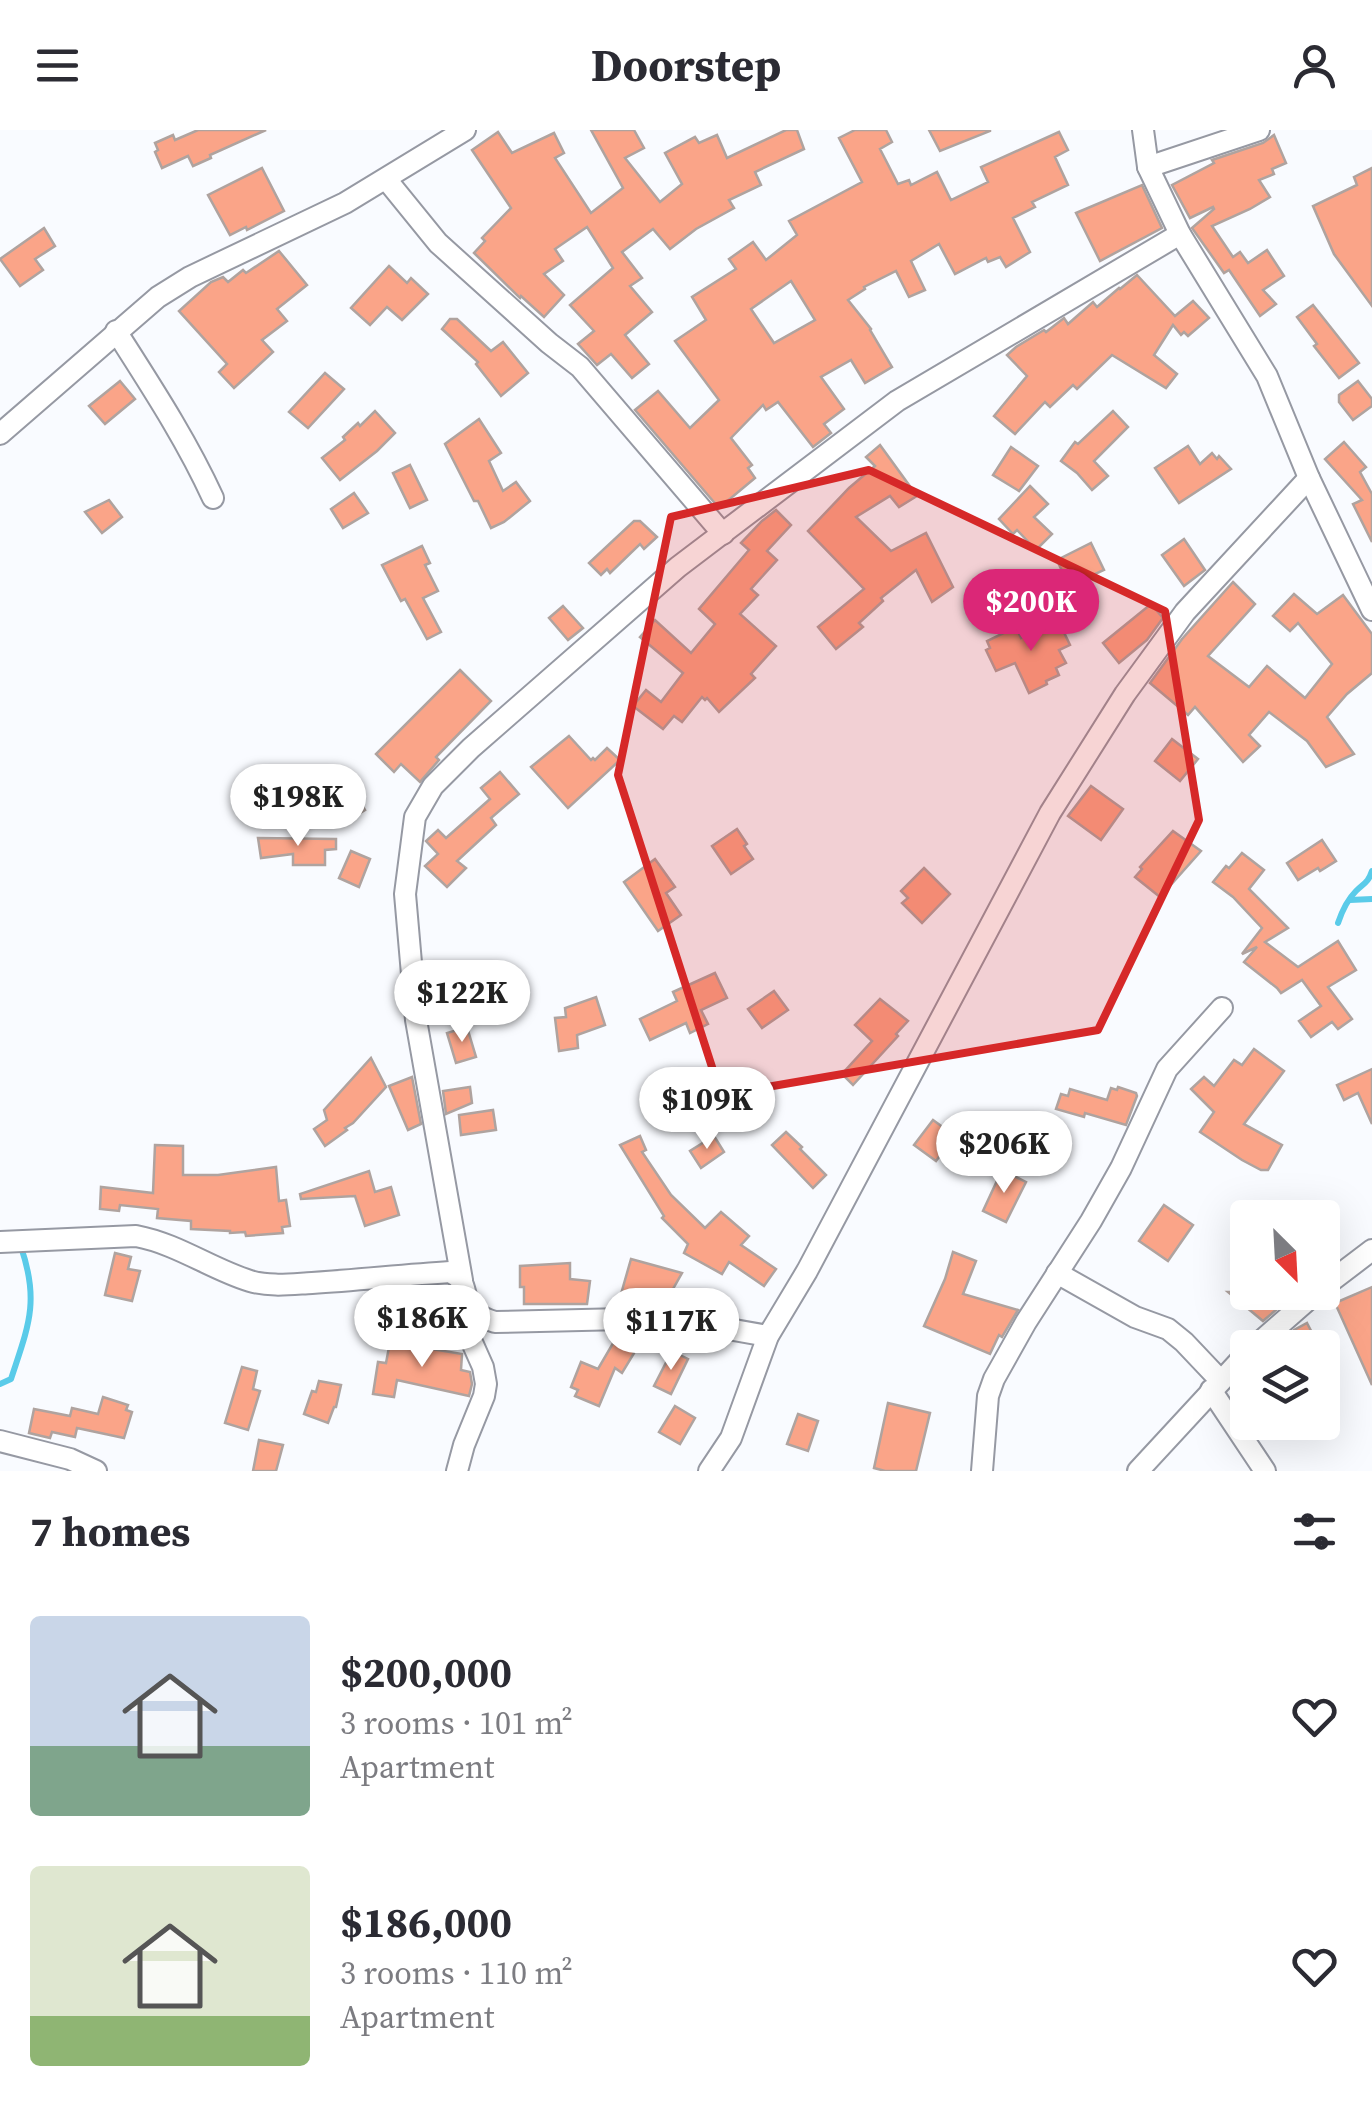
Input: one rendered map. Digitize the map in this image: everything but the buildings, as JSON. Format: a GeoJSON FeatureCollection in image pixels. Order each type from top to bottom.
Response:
{"type":"FeatureCollection","features":[{"type":"Feature","properties":{"kind":"street"},"geometry":{"type":"LineString","coordinates":[[0,434],[116,331],[190,277],[345,202],[465,130]]}},
{"type":"Feature","properties":{"kind":"street"},"geometry":{"type":"LineString","coordinates":[[1144,130],[1148,167],[1180,234],[1267,376],[1308,478],[1372,610]]}},
{"type":"Feature","properties":{"kind":"street"},"geometry":{"type":"LineString","coordinates":[[1148,167],[1259,130]]}},
{"type":"Feature","properties":{"kind":"street"},"geometry":{"type":"LineString","coordinates":[[386,179],[438,243],[580,367],[722,534]]}},
{"type":"Feature","properties":{"kind":"street"},"geometry":{"type":"LineString","coordinates":[[457,1471],[486,1384],[471,1340],[470,1308],[411,982],[405,894],[415,817],[434,786],[470,748],[678,567],[897,401],[1180,234]]}},
{"type":"Feature","properties":{"kind":"street"},"geometry":{"type":"LineString","coordinates":[[116,331],[197,462],[213,498]]}},
{"type":"Feature","properties":{"kind":"street"},"geometry":{"type":"LineString","coordinates":[[709,1471],[731,1438],[768,1336],[808,1271],[1050,814],[1125,694],[1185,612],[1308,478]]}},
{"type":"Feature","properties":{"kind":"street"},"geometry":{"type":"LineString","coordinates":[[982,1471],[988,1396],[994,1379],[1121,1168],[1167,1069],[1222,1008]]}},
{"type":"Feature","properties":{"kind":"street"},"geometry":{"type":"LineString","coordinates":[[0,1242],[136,1236],[268,1284],[450,1272],[462,1280]]}},
{"type":"Feature","properties":{"kind":"street"},"geometry":{"type":"LineString","coordinates":[[1340,1273],[1372,1250]]}},
{"type":"Feature","properties":{"kind":"street"},"geometry":{"type":"LineString","coordinates":[[1057,1273],[1134,1316],[1168,1329],[1184,1342],[1215,1385],[1265,1471]]}},
{"type":"Feature","properties":{"kind":"street"},"geometry":{"type":"LineString","coordinates":[[470,1308],[478,1317],[495,1322],[666,1318],[768,1336]]}},
{"type":"Feature","properties":{"kind":"street"},"geometry":{"type":"LineString","coordinates":[[1273,1330],[1297,1310]]}},
{"type":"Feature","properties":{"kind":"street"},"geometry":{"type":"LineString","coordinates":[[1138,1471],[1230,1370]]}},
{"type":"Feature","properties":{"kind":"street"},"geometry":{"type":"LineString","coordinates":[[0,1441],[70,1459],[96,1471]]}},
{"type":"Feature","properties":{"kind":"highlighted area"},"geometry":{"type":"Polygon","coordinates":[[[869,470],[1165,611],[1199,820],[1098,1030],[721,1095],[618,775],[671,517],[869,470]]]}},
{"type":"Feature","properties":{"kind":"waterway"},"geometry":{"type":"LineString","coordinates":[[1338,923],[1347,902],[1372,871]]}},
{"type":"Feature","properties":{"kind":"waterway"},"geometry":{"type":"LineString","coordinates":[[1350,900],[1372,899]]}},
{"type":"Feature","properties":{"kind":"waterway"},"geometry":{"type":"LineString","coordinates":[[0,1384],[11,1379],[30,1314],[30,1284],[21,1247]]}}]}
